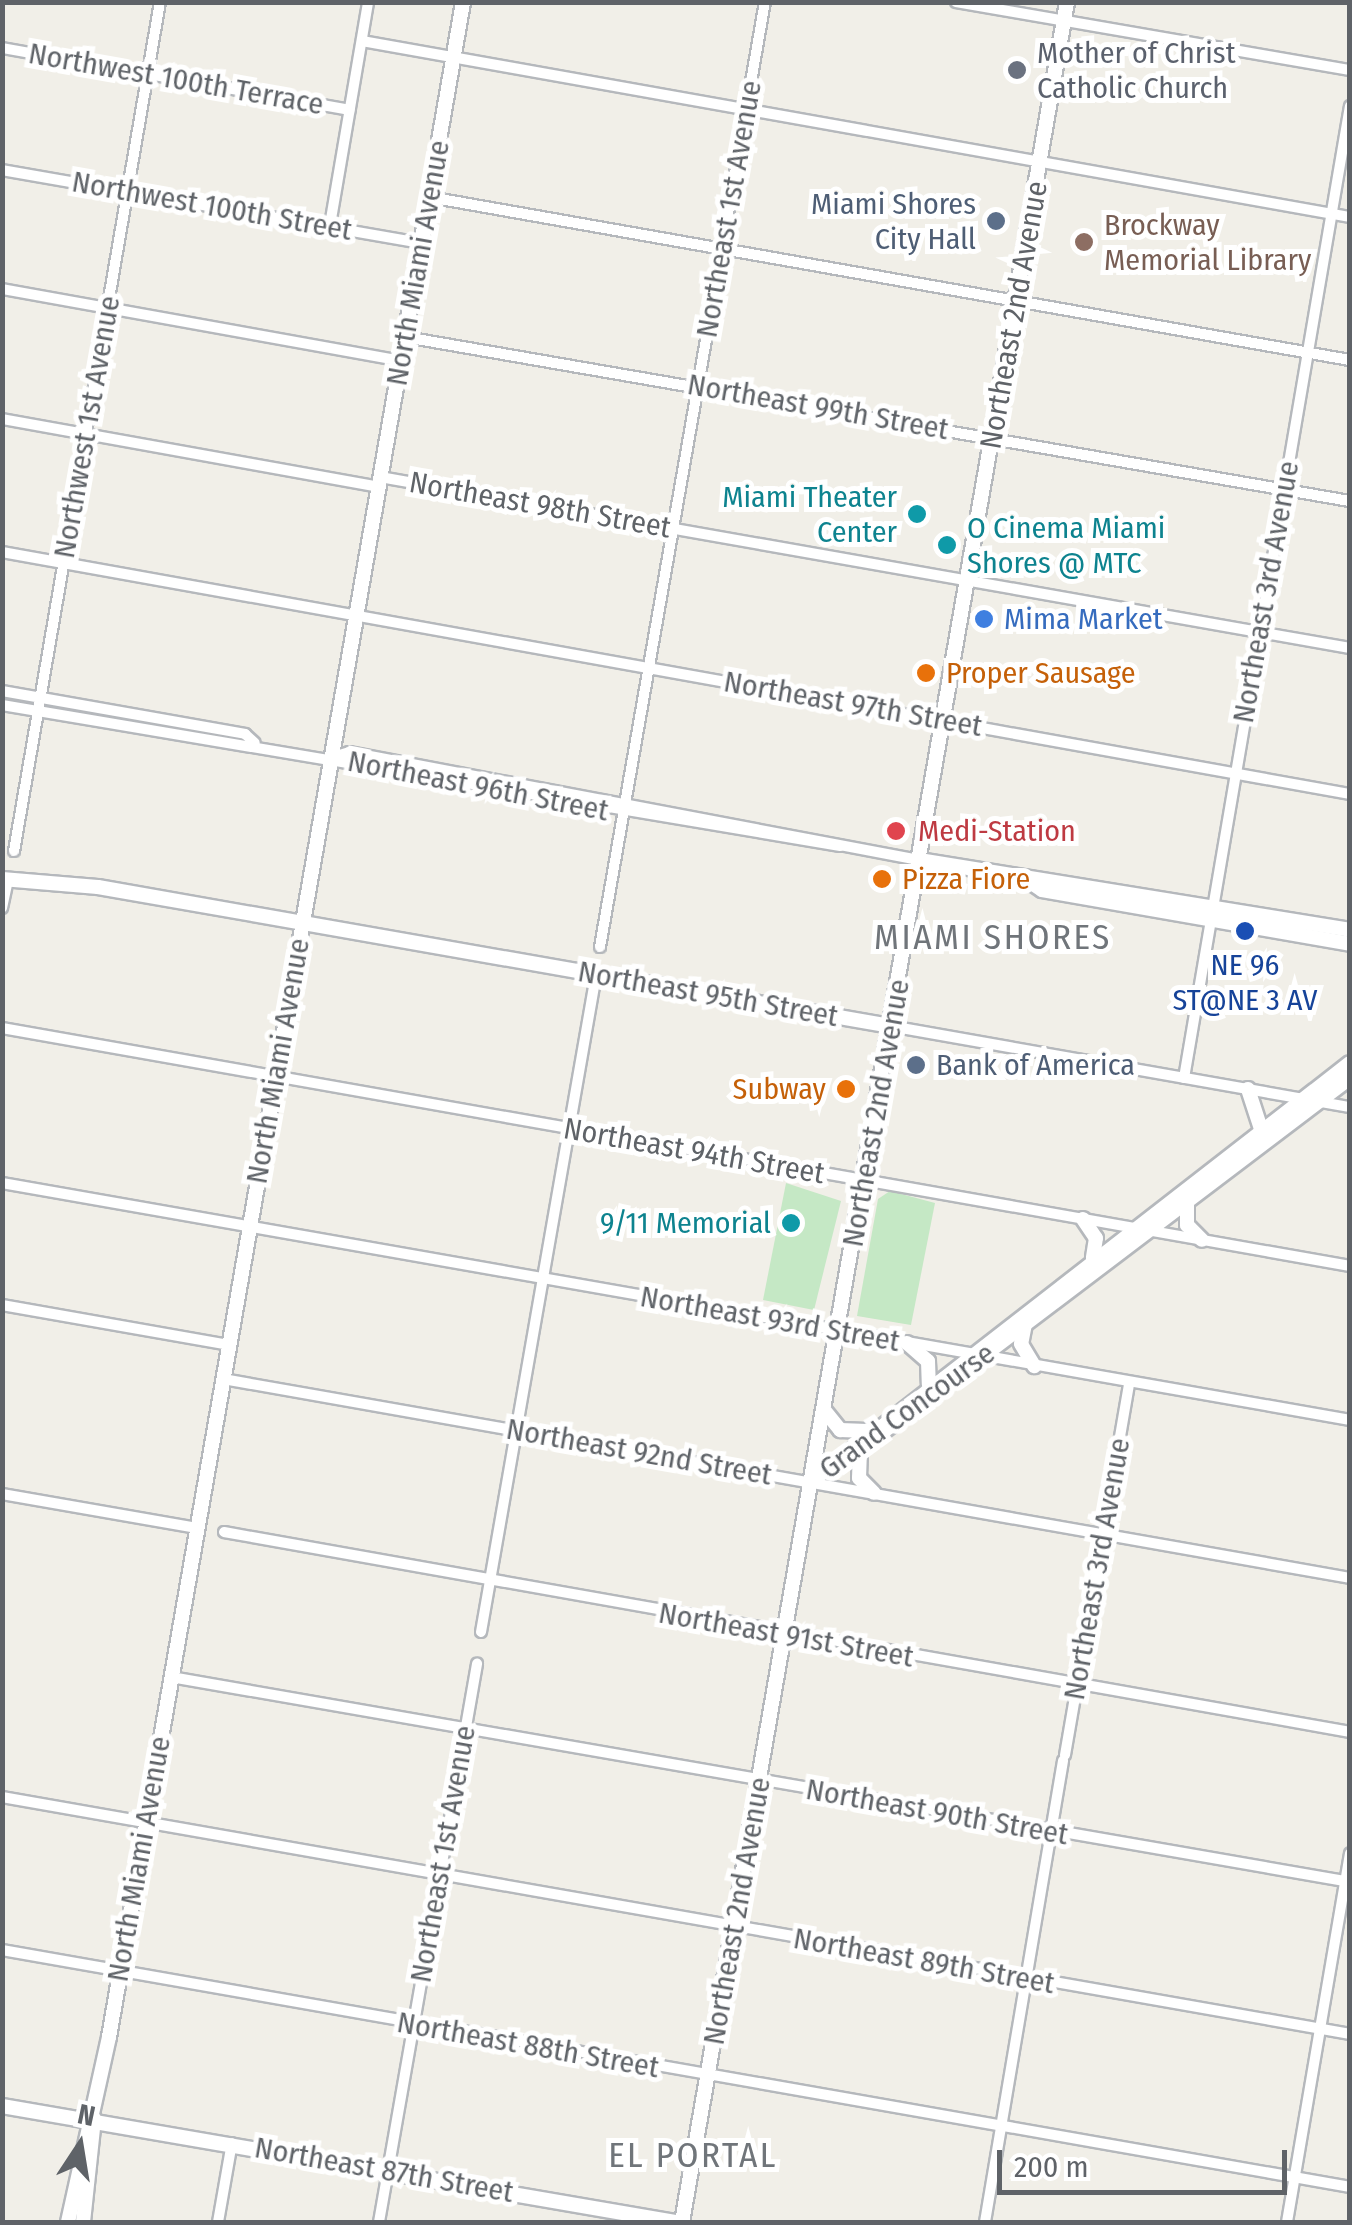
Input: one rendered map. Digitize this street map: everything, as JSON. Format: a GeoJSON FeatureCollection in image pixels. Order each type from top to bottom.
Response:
{"type":"FeatureCollection","features":[{"type":"Feature","properties":{"kind":"main road","name":"North Miami Avenue"},"geometry":{"type":"LineString","coordinates":[[83,2222],[94,2120],[463,2]]}},
{"type":"Feature","properties":{"kind":"main road","name":"Northeast 2nd Avenue"},"geometry":{"type":"LineString","coordinates":[[678,2222],[760,1781],[1068,2]]}},
{"type":"Feature","properties":{"kind":"main road","name":"Northeast 96th Street"},"geometry":{"type":"LineString","coordinates":[[919,860],[1027,880],[1042,890],[1350,930]]}},
{"type":"Feature","properties":{"kind":"main road","name":"Northeast 95th Street"},"geometry":{"type":"LineString","coordinates":[[5,879],[302,923],[890,1026]]}},
{"type":"Feature","properties":{"kind":"main road","name":"Northeast 96th Street"},"geometry":{"type":"LineString","coordinates":[[1212,912],[1350,944]]}},
{"type":"Feature","properties":{"kind":"main road","name":"Grand Concourse"},"geometry":{"type":"LineString","coordinates":[[811,1482],[860,1450],[1093,1258],[1350,1063]]}},
{"type":"Feature","properties":{"kind":"main road","name":"Grand Concourse"},"geometry":{"type":"LineString","coordinates":[[811,1482],[929,1384],[1025,1324],[1350,1078]]}},
{"type":"Feature","properties":{"kind":"main road"},"geometry":{"type":"LineString","coordinates":[[1248,1089],[1260,1129]]}},
{"type":"Feature","properties":{"kind":"main road"},"geometry":{"type":"LineString","coordinates":[[1186,1202],[1186,1225],[1202,1240]]}},
{"type":"Feature","properties":{"kind":"main road"},"geometry":{"type":"LineString","coordinates":[[1083,1219],[1096,1238],[1093,1258]]}},
{"type":"Feature","properties":{"kind":"main road"},"geometry":{"type":"LineString","coordinates":[[1025,1324],[1021,1344],[1034,1366]]}},
{"type":"Feature","properties":{"kind":"main road"},"geometry":{"type":"LineString","coordinates":[[907,1343],[928,1362],[929,1384]]}},
{"type":"Feature","properties":{"kind":"main road"},"geometry":{"type":"LineString","coordinates":[[824,1410],[845,1432],[869,1430]]}},
{"type":"Feature","properties":{"kind":"main road"},"geometry":{"type":"LineString","coordinates":[[860,1450],[858,1478],[874,1493]]}},
{"type":"Feature","properties":{"kind":"main road","name":"Northeast 87th Street"},"geometry":{"type":"LineString","coordinates":[[2,2106],[678,2222]]}},
{"type":"Feature","properties":{"kind":"main road","name":"North Miami Avenue"},"geometry":{"type":"LineString","coordinates":[[68,2222],[94,2120]]}},
{"type":"Feature","properties":{"kind":"street","name":"Northwest 1st Avenue"},"geometry":{"type":"LineString","coordinates":[[14,851],[160,2]]}},
{"type":"Feature","properties":{"kind":"street"},"geometry":{"type":"LineString","coordinates":[[330,225],[368,2]]}},
{"type":"Feature","properties":{"kind":"street","name":"Northeast 1st Avenue"},"geometry":{"type":"LineString","coordinates":[[600,946],[765,2]]}},
{"type":"Feature","properties":{"kind":"street"},"geometry":{"type":"LineString","coordinates":[[956,2],[1350,70]]}},
{"type":"Feature","properties":{"kind":"street"},"geometry":{"type":"LineString","coordinates":[[362,41],[1350,217]]}},
{"type":"Feature","properties":{"kind":"street","name":"Northwest 100th Terrace"},"geometry":{"type":"LineString","coordinates":[[2,48],[350,110]]}},
{"type":"Feature","properties":{"kind":"street","name":"Northeast 3rd Avenue"},"geometry":{"type":"LineString","coordinates":[[1184,1078],[1350,106]]}},
{"type":"Feature","properties":{"kind":"street","name":"Northwest 100th Street"},"geometry":{"type":"LineString","coordinates":[[2,170],[421,242]]}},
{"type":"Feature","properties":{"kind":"street"},"geometry":{"type":"LineString","coordinates":[[429,197],[1350,360]]}},
{"type":"Feature","properties":{"kind":"street"},"geometry":{"type":"LineString","coordinates":[[2,289],[400,361]]}},
{"type":"Feature","properties":{"kind":"street","name":"Northeast 99th Street"},"geometry":{"type":"LineString","coordinates":[[405,336],[1350,500]]}},
{"type":"Feature","properties":{"kind":"street","name":"Northeast 98th Street"},"geometry":{"type":"LineString","coordinates":[[2,419],[672,528],[1350,648]]}},
{"type":"Feature","properties":{"kind":"street","name":"Northeast 97th Street"},"geometry":{"type":"LineString","coordinates":[[2,552],[1350,794]]}},
{"type":"Feature","properties":{"kind":"street"},"geometry":{"type":"LineString","coordinates":[[2,691],[245,734],[254,744]]}},
{"type":"Feature","properties":{"kind":"street"},"geometry":{"type":"LineString","coordinates":[[2,704],[332,757]]}},
{"type":"Feature","properties":{"kind":"street","name":"Northeast 96th Street"},"geometry":{"type":"LineString","coordinates":[[332,757],[349,752],[919,860]]}},
{"type":"Feature","properties":{"kind":"street","name":"Northeast 96th Street"},"geometry":{"type":"LineString","coordinates":[[332,757],[623,814],[840,846]]}},
{"type":"Feature","properties":{"kind":"street"},"geometry":{"type":"LineString","coordinates":[[2,908],[5,879]]}},
{"type":"Feature","properties":{"kind":"street"},"geometry":{"type":"LineString","coordinates":[[482,1632],[596,975]]}},
{"type":"Feature","properties":{"kind":"street","name":"Northeast 95th Street"},"geometry":{"type":"LineString","coordinates":[[890,1026],[1350,1107]]}},
{"type":"Feature","properties":{"kind":"street","name":"Northeast 94th Street"},"geometry":{"type":"LineString","coordinates":[[2,1028],[1350,1266]]}},
{"type":"Feature","properties":{"kind":"street","name":"Northeast 93rd Street"},"geometry":{"type":"LineString","coordinates":[[2,1184],[1350,1420]]}},
{"type":"Feature","properties":{"kind":"street"},"geometry":{"type":"LineString","coordinates":[[2,1305],[229,1346]]}},
{"type":"Feature","properties":{"kind":"street","name":"Northeast 92nd Street"},"geometry":{"type":"LineString","coordinates":[[223,1379],[1350,1578]]}},
{"type":"Feature","properties":{"kind":"street","name":"Northeast 3rd Avenue"},"geometry":{"type":"LineString","coordinates":[[985,2222],[1129,1384]]}},
{"type":"Feature","properties":{"kind":"street"},"geometry":{"type":"LineString","coordinates":[[2,1494],[197,1528]]}},
{"type":"Feature","properties":{"kind":"street","name":"Northeast 91st Street"},"geometry":{"type":"LineString","coordinates":[[224,1532],[785,1635],[1350,1732]]}},
{"type":"Feature","properties":{"kind":"street","name":"Northeast 1st Avenue"},"geometry":{"type":"LineString","coordinates":[[379,2222],[477,1664]]}},
{"type":"Feature","properties":{"kind":"street","name":"Northeast 90th Street"},"geometry":{"type":"LineString","coordinates":[[171,1677],[1347,1882]]}},
{"type":"Feature","properties":{"kind":"street","name":"Northeast 89th Street"},"geometry":{"type":"LineString","coordinates":[[2,1797],[734,1929],[1350,2034]]}},
{"type":"Feature","properties":{"kind":"street"},"geometry":{"type":"LineString","coordinates":[[1287,2222],[1350,1853]]}},
{"type":"Feature","properties":{"kind":"street","name":"Northeast 88th Street"},"geometry":{"type":"LineString","coordinates":[[2,1950],[1350,2188]]}},
{"type":"Feature","properties":{"kind":"street"},"geometry":{"type":"LineString","coordinates":[[218,2222],[232,2143]]}},
{"type":"Feature","properties":{"kind":"green space"},"geometry":{"type":"Polygon","coordinates":[[[786,1183],[841,1201],[814,1310],[763,1300],[786,1183]]]}},
{"type":"Feature","properties":{"kind":"green space"},"geometry":{"type":"Polygon","coordinates":[[[890,1191],[935,1203],[911,1325],[857,1316],[878,1199],[890,1191]]]}},
{"type":"Feature","properties":{"kind":"place","name":"Mother of Christ Catholic Church"},"geometry":{"type":"Point","coordinates":[1017,70]}},
{"type":"Feature","properties":{"kind":"place","name":"Miami Shores City Hall"},"geometry":{"type":"Point","coordinates":[996,221]}},
{"type":"Feature","properties":{"kind":"place","name":"Brockway Memorial Library"},"geometry":{"type":"Point","coordinates":[1084,242]}},
{"type":"Feature","properties":{"kind":"place","name":"Miami Theater Center"},"geometry":{"type":"Point","coordinates":[917,514]}},
{"type":"Feature","properties":{"kind":"place","name":"O Cinema Miami Shores @ MTC"},"geometry":{"type":"Point","coordinates":[947,545]}},
{"type":"Feature","properties":{"kind":"place","name":"Mima Market"},"geometry":{"type":"Point","coordinates":[984,619]}},
{"type":"Feature","properties":{"kind":"place","name":"Proper Sausage"},"geometry":{"type":"Point","coordinates":[926,673]}},
{"type":"Feature","properties":{"kind":"place","name":"Medi-Station"},"geometry":{"type":"Point","coordinates":[896,831]}},
{"type":"Feature","properties":{"kind":"place","name":"Pizza Fiore"},"geometry":{"type":"Point","coordinates":[882,879]}},
{"type":"Feature","properties":{"kind":"place","name":"NE 96 ST@NE 3 AV"},"geometry":{"type":"Point","coordinates":[1245,931]}},
{"type":"Feature","properties":{"kind":"place","name":"Bank of America"},"geometry":{"type":"Point","coordinates":[916,1065]}},
{"type":"Feature","properties":{"kind":"place","name":"Subway"},"geometry":{"type":"Point","coordinates":[846,1089]}},
{"type":"Feature","properties":{"kind":"place","name":"9/11 Memorial"},"geometry":{"type":"Point","coordinates":[791,1223]}},
{"type":"Feature","properties":{"kind":"district","name":"MIAMI SHORES"},"geometry":{"type":"Point","coordinates":[993,937]}},
{"type":"Feature","properties":{"kind":"district","name":"EL PORTAL"},"geometry":{"type":"Point","coordinates":[693,2155]}}]}
